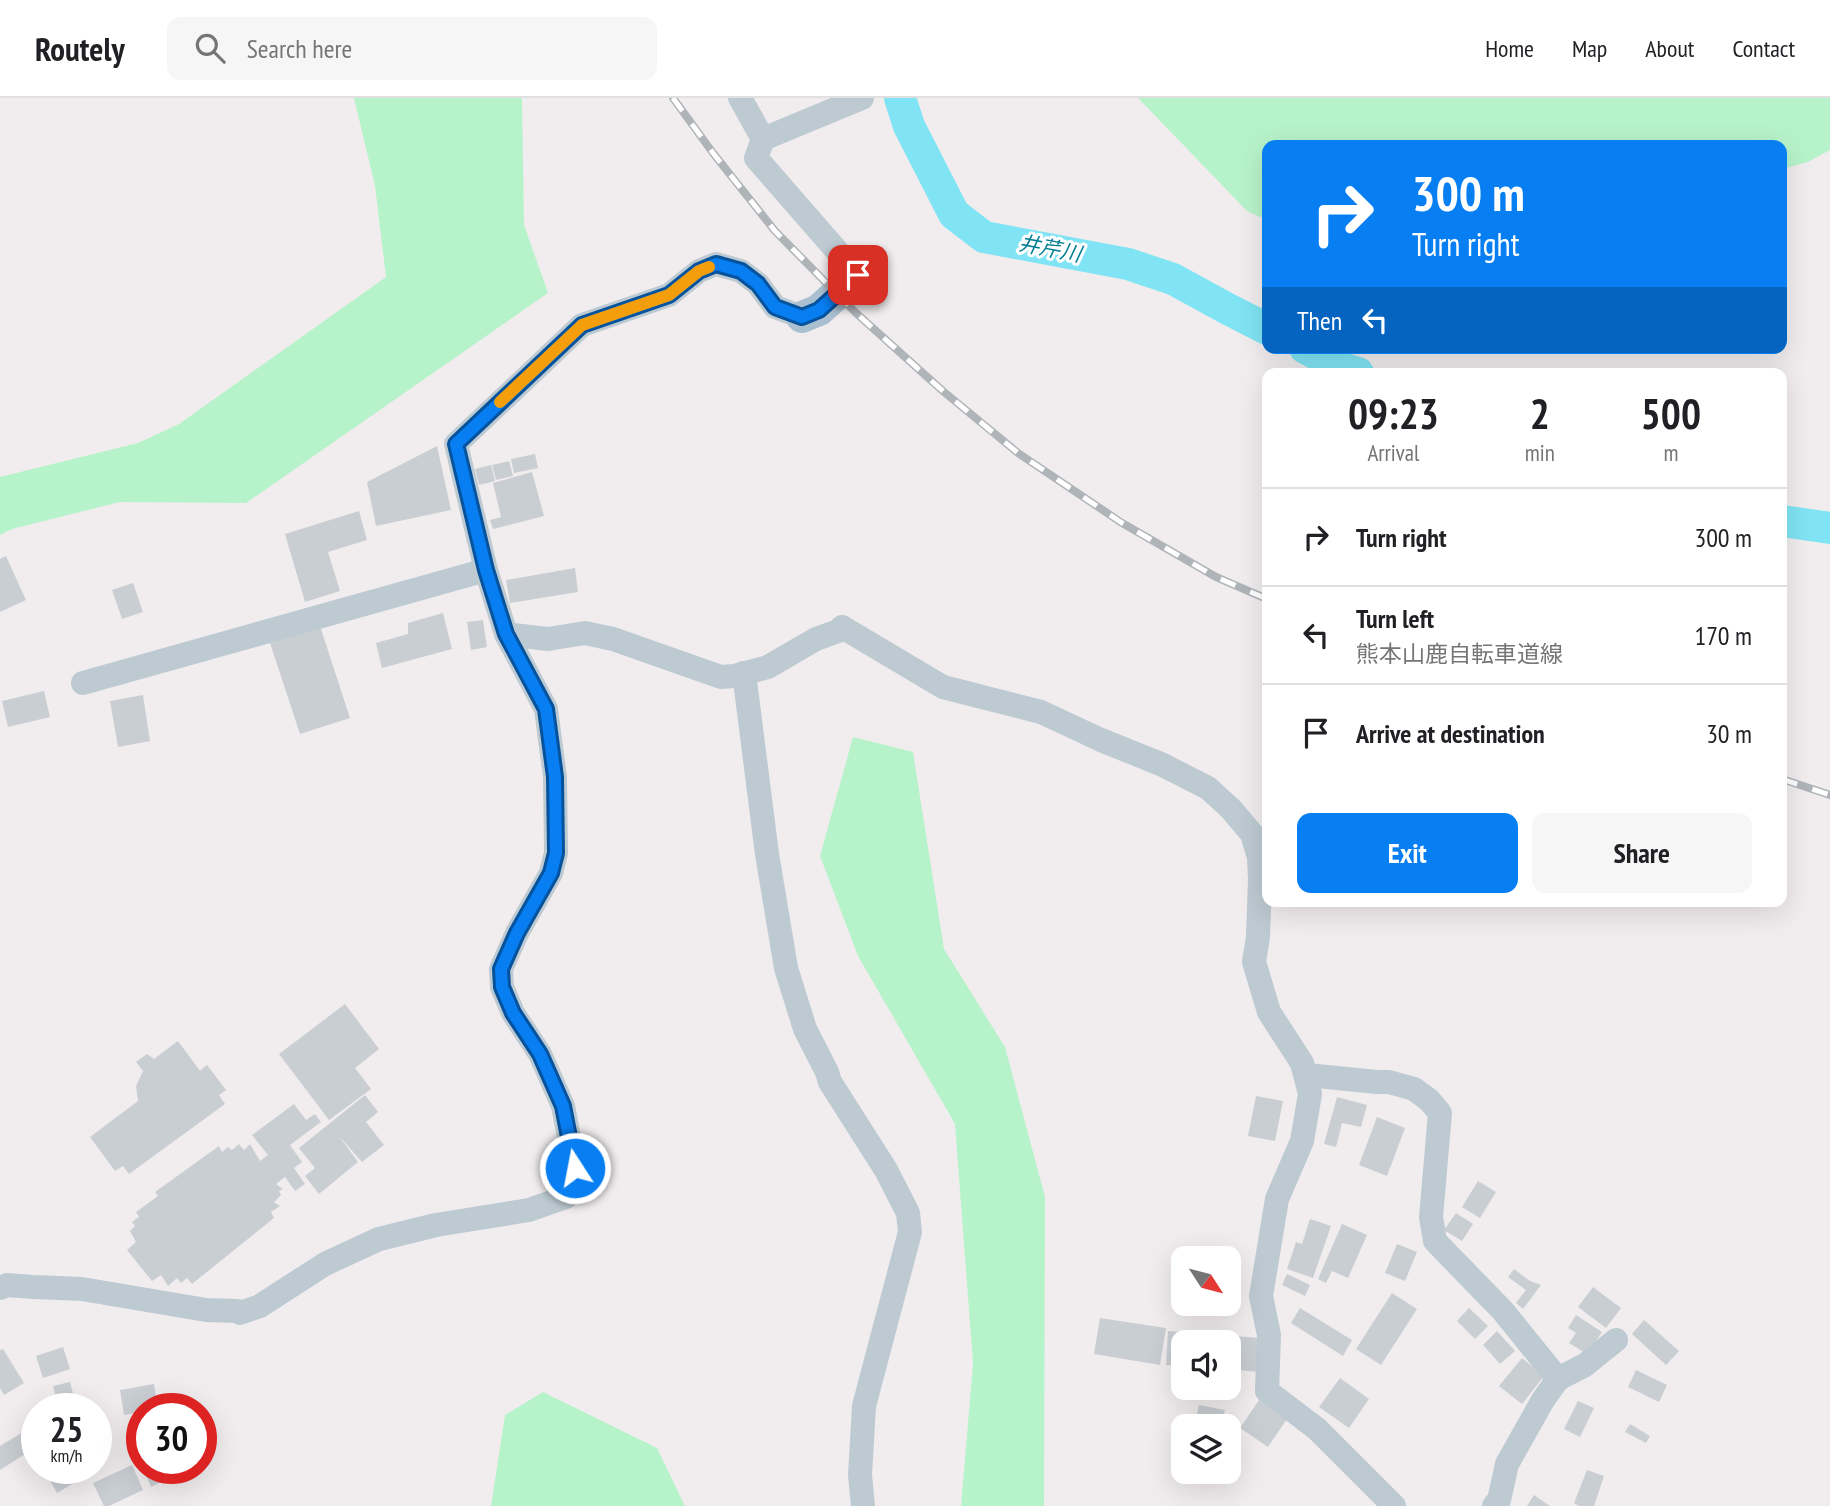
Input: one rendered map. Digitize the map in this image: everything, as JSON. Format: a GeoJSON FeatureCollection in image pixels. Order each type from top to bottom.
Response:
{"type":"FeatureCollection","features":[{"type":"Feature","properties":{"kind":"main road"},"geometry":{"type":"LineString","coordinates":[[802,317],[819,310],[858,275]]}},
{"type":"Feature","properties":{"kind":"street"},"geometry":{"type":"LineString","coordinates":[[740,98],[763,139]]}},
{"type":"Feature","properties":{"kind":"street"},"geometry":{"type":"LineString","coordinates":[[858,275],[756,158],[763,139],[862,98]]}},
{"type":"Feature","properties":{"kind":"street"},"geometry":{"type":"LineString","coordinates":[[2,1283],[82,1289],[206,1310],[240,1313],[260,1306],[325,1264],[379,1238],[436,1225],[529,1210],[566,1197],[575,1168],[563,1106],[540,1054],[513,1013],[502,987],[501,969],[517,933],[551,873],[556,853],[555,777],[546,709],[506,634],[486,570],[456,444],[582,325],[669,295],[699,271],[716,264],[741,271],[758,284],[775,307],[802,317]]}},
{"type":"Feature","properties":{"kind":"street"},"geometry":{"type":"LineString","coordinates":[[82,683],[486,570]]}},
{"type":"Feature","properties":{"kind":"street"},"geometry":{"type":"LineString","coordinates":[[506,634],[548,639],[585,634],[613,639],[721,677],[768,667],[816,639],[841,630],[842,627],[943,687],[1041,712],[1163,765],[1208,788],[1231,808],[1252,834],[1259,857],[1258,937],[1254,962],[1269,1012],[1303,1063],[1310,1094],[1301,1141],[1277,1199],[1261,1296],[1269,1335],[1267,1391],[1317,1429],[1394,1506]]}},
{"type":"Feature","properties":{"kind":"street"},"geometry":{"type":"LineString","coordinates":[[744,673],[767,854],[786,968],[793,993],[805,1029],[830,1082],[886,1170],[908,1213],[910,1232],[864,1406],[860,1475],[863,1506]]}},
{"type":"Feature","properties":{"kind":"street"},"geometry":{"type":"LineString","coordinates":[[1307,1075],[1390,1082],[1414,1089],[1440,1113],[1431,1217],[1435,1241],[1503,1311],[1558,1379]]}},
{"type":"Feature","properties":{"kind":"street"},"geometry":{"type":"LineString","coordinates":[[1494,1506],[1499,1500],[1507,1464],[1558,1379],[1585,1365],[1616,1340]]}},
{"type":"Feature","properties":{"kind":"green space"},"geometry":{"type":"Polygon","coordinates":[[[354,98],[522,98],[524,225],[548,293],[246,503],[120,502],[12,529],[0,535],[0,477],[138,443],[179,424],[386,277],[375,186],[354,98]]]}},
{"type":"Feature","properties":{"kind":"green space"},"geometry":{"type":"Polygon","coordinates":[[[1138,98],[1830,98],[1830,150],[1808,162],[1787,168],[1787,140],[1262,140],[1262,218],[1247,211],[1138,98]]]}},
{"type":"Feature","properties":{"kind":"green space"},"geometry":{"type":"Polygon","coordinates":[[[853,737],[913,752],[944,949],[1005,1047],[1045,1197],[1044,1506],[961,1506],[973,1363],[955,1124],[858,956],[820,856],[853,737]]]}},
{"type":"Feature","properties":{"kind":"green space"},"geometry":{"type":"Polygon","coordinates":[[[543,1392],[657,1448],[685,1506],[491,1506],[505,1415],[543,1392]]]}},
{"type":"Feature","properties":{"kind":"building"},"geometry":{"type":"Polygon","coordinates":[[[437,446],[451,510],[376,526],[367,482],[437,446]]]}},
{"type":"Feature","properties":{"kind":"building"},"geometry":{"type":"Polygon","coordinates":[[[535,454],[538,468],[514,473],[511,459],[535,454]]]}},
{"type":"Feature","properties":{"kind":"building"},"geometry":{"type":"Polygon","coordinates":[[[509,461],[513,476],[496,480],[492,465],[509,461]]]}},
{"type":"Feature","properties":{"kind":"building"},"geometry":{"type":"Polygon","coordinates":[[[491,465],[495,481],[479,485],[475,469],[491,465]]]}},
{"type":"Feature","properties":{"kind":"building"},"geometry":{"type":"Polygon","coordinates":[[[532,472],[544,516],[493,529],[490,520],[501,517],[493,483],[532,472]]]}},
{"type":"Feature","properties":{"kind":"building"},"geometry":{"type":"Polygon","coordinates":[[[359,511],[367,540],[328,552],[340,591],[305,602],[285,534],[359,511]]]}},
{"type":"Feature","properties":{"kind":"building"},"geometry":{"type":"Polygon","coordinates":[[[6,556],[26,600],[0,612],[0,559],[6,556]]]}},
{"type":"Feature","properties":{"kind":"building"},"geometry":{"type":"Polygon","coordinates":[[[575,568],[578,592],[510,603],[506,580],[575,568]]]}},
{"type":"Feature","properties":{"kind":"building"},"geometry":{"type":"Polygon","coordinates":[[[133,583],[143,612],[122,619],[112,590],[133,583]]]}},
{"type":"Feature","properties":{"kind":"building"},"geometry":{"type":"Polygon","coordinates":[[[443,613],[452,649],[382,668],[376,643],[408,634],[408,623],[443,613]]]}},
{"type":"Feature","properties":{"kind":"building"},"geometry":{"type":"Polygon","coordinates":[[[483,620],[487,647],[471,650],[467,622],[483,620]]]}},
{"type":"Feature","properties":{"kind":"building"},"geometry":{"type":"Polygon","coordinates":[[[320,626],[350,718],[300,734],[270,643],[320,626]]]}},
{"type":"Feature","properties":{"kind":"building"},"geometry":{"type":"Polygon","coordinates":[[[44,691],[50,717],[8,727],[2,701],[44,691]]]}},
{"type":"Feature","properties":{"kind":"building"},"geometry":{"type":"Polygon","coordinates":[[[143,695],[150,741],[118,747],[110,701],[143,695]]]}},
{"type":"Feature","properties":{"kind":"building"},"geometry":{"type":"Polygon","coordinates":[[[345,1004],[379,1049],[355,1068],[371,1089],[329,1120],[279,1054],[345,1004]]]}},
{"type":"Feature","properties":{"kind":"building"},"geometry":{"type":"Polygon","coordinates":[[[178,1041],[200,1071],[207,1065],[226,1090],[219,1095],[225,1104],[129,1174],[123,1166],[115,1171],[90,1137],[138,1101],[136,1086],[143,1071],[136,1062],[147,1054],[154,1059],[178,1041]]]}},
{"type":"Feature","properties":{"kind":"building"},"geometry":{"type":"Polygon","coordinates":[[[365,1095],[378,1112],[366,1122],[384,1145],[362,1162],[339,1136],[358,1162],[319,1194],[305,1176],[315,1168],[299,1148],[365,1095]]]}},
{"type":"Feature","properties":{"kind":"building"},"geometry":{"type":"Polygon","coordinates":[[[1256,1096],[1283,1101],[1275,1141],[1248,1136],[1256,1096]]]}},
{"type":"Feature","properties":{"kind":"building"},"geometry":{"type":"Polygon","coordinates":[[[1337,1097],[1367,1105],[1361,1127],[1342,1123],[1336,1147],[1324,1144],[1337,1097]]]}},
{"type":"Feature","properties":{"kind":"building"},"geometry":{"type":"Polygon","coordinates":[[[294,1104],[306,1120],[315,1114],[321,1122],[290,1145],[302,1162],[294,1168],[305,1184],[295,1191],[285,1177],[276,1184],[283,1189],[279,1191],[281,1195],[274,1202],[280,1206],[271,1212],[274,1218],[192,1284],[187,1278],[181,1283],[177,1278],[168,1286],[161,1275],[152,1281],[127,1250],[136,1242],[130,1231],[135,1226],[132,1222],[139,1217],[136,1212],[158,1196],[155,1192],[219,1146],[222,1152],[228,1147],[232,1150],[239,1144],[244,1150],[250,1144],[260,1161],[268,1155],[252,1135],[294,1104]]]}},
{"type":"Feature","properties":{"kind":"building"},"geometry":{"type":"Polygon","coordinates":[[[1377,1117],[1405,1128],[1387,1176],[1359,1165],[1377,1117]]]}},
{"type":"Feature","properties":{"kind":"building"},"geometry":{"type":"Polygon","coordinates":[[[1478,1181],[1496,1192],[1480,1218],[1462,1207],[1478,1181]]]}},
{"type":"Feature","properties":{"kind":"building"},"geometry":{"type":"Polygon","coordinates":[[[1456,1213],[1473,1224],[1462,1241],[1444,1230],[1456,1213]]]}},
{"type":"Feature","properties":{"kind":"building"},"geometry":{"type":"Polygon","coordinates":[[[1310,1219],[1331,1226],[1313,1278],[1287,1269],[1296,1242],[1302,1244],[1310,1219]]]}},
{"type":"Feature","properties":{"kind":"building"},"geometry":{"type":"Polygon","coordinates":[[[1342,1224],[1367,1235],[1348,1278],[1332,1271],[1326,1283],[1318,1279],[1342,1224]]]}},
{"type":"Feature","properties":{"kind":"building"},"geometry":{"type":"Polygon","coordinates":[[[1397,1244],[1417,1252],[1405,1281],[1385,1273],[1397,1244]]]}},
{"type":"Feature","properties":{"kind":"building"},"geometry":{"type":"Polygon","coordinates":[[[1514,1269],[1530,1281],[1541,1285],[1523,1309],[1516,1303],[1526,1290],[1508,1277],[1514,1269]]]}},
{"type":"Feature","properties":{"kind":"building"},"geometry":{"type":"Polygon","coordinates":[[[1287,1274],[1310,1285],[1305,1296],[1282,1285],[1287,1274]]]}},
{"type":"Feature","properties":{"kind":"building"},"geometry":{"type":"Polygon","coordinates":[[[1593,1287],[1621,1308],[1606,1328],[1578,1307],[1593,1287]]]}},
{"type":"Feature","properties":{"kind":"building"},"geometry":{"type":"Polygon","coordinates":[[[1392,1293],[1417,1309],[1381,1365],[1356,1349],[1392,1293]]]}},
{"type":"Feature","properties":{"kind":"building"},"geometry":{"type":"Polygon","coordinates":[[[1300,1308],[1352,1340],[1343,1356],[1291,1323],[1300,1308]]]}},
{"type":"Feature","properties":{"kind":"building"},"geometry":{"type":"Polygon","coordinates":[[[1469,1308],[1488,1326],[1475,1339],[1457,1321],[1469,1308]]]}},
{"type":"Feature","properties":{"kind":"building"},"geometry":{"type":"Polygon","coordinates":[[[1576,1315],[1602,1332],[1587,1354],[1569,1343],[1576,1333],[1568,1328],[1576,1315]]]}},
{"type":"Feature","properties":{"kind":"building"},"geometry":{"type":"Polygon","coordinates":[[[1100,1318],[1166,1328],[1160,1365],[1094,1354],[1100,1318]]]}},
{"type":"Feature","properties":{"kind":"building"},"geometry":{"type":"Polygon","coordinates":[[[1644,1320],[1679,1351],[1666,1365],[1632,1334],[1644,1320]]]}},
{"type":"Feature","properties":{"kind":"building"},"geometry":{"type":"Polygon","coordinates":[[[1168,1331],[1171,1331],[1171,1365],[1166,1365],[1168,1331]]]}},
{"type":"Feature","properties":{"kind":"building"},"geometry":{"type":"Polygon","coordinates":[[[1497,1331],[1515,1351],[1500,1364],[1483,1345],[1497,1331]]]}},
{"type":"Feature","properties":{"kind":"building"},"geometry":{"type":"Polygon","coordinates":[[[1241,1337],[1260,1338],[1258,1372],[1241,1370],[1241,1337]]]}},
{"type":"Feature","properties":{"kind":"building"},"geometry":{"type":"Polygon","coordinates":[[[63,1347],[70,1369],[43,1378],[36,1356],[63,1347]]]}},
{"type":"Feature","properties":{"kind":"building"},"geometry":{"type":"Polygon","coordinates":[[[3,1349],[24,1383],[4,1395],[0,1388],[0,1350],[3,1349]]]}},
{"type":"Feature","properties":{"kind":"building"},"geometry":{"type":"Polygon","coordinates":[[[1522,1358],[1544,1376],[1522,1404],[1499,1386],[1522,1358]]]}},
{"type":"Feature","properties":{"kind":"building"},"geometry":{"type":"Polygon","coordinates":[[[1636,1370],[1667,1385],[1659,1402],[1628,1387],[1636,1370]]]}},
{"type":"Feature","properties":{"kind":"building"},"geometry":{"type":"Polygon","coordinates":[[[1340,1378],[1369,1399],[1349,1428],[1319,1407],[1340,1378]]]}},
{"type":"Feature","properties":{"kind":"building"},"geometry":{"type":"Polygon","coordinates":[[[70,1382],[73,1393],[55,1393],[53,1386],[70,1382]]]}},
{"type":"Feature","properties":{"kind":"building"},"geometry":{"type":"Polygon","coordinates":[[[154,1384],[155,1393],[126,1393],[124,1415],[120,1390],[154,1384]]]}},
{"type":"Feature","properties":{"kind":"building"},"geometry":{"type":"Polygon","coordinates":[[[1259,1400],[1287,1419],[1268,1447],[1241,1427],[1259,1400]]]}},
{"type":"Feature","properties":{"kind":"building"},"geometry":{"type":"Polygon","coordinates":[[[1578,1401],[1594,1408],[1580,1437],[1564,1429],[1578,1401]]]}},
{"type":"Feature","properties":{"kind":"building"},"geometry":{"type":"Polygon","coordinates":[[[1199,1405],[1225,1410],[1224,1414],[1197,1414],[1199,1405]]]}},
{"type":"Feature","properties":{"kind":"building"},"geometry":{"type":"Polygon","coordinates":[[[1630,1424],[1650,1436],[1646,1443],[1625,1432],[1630,1424]]]}},
{"type":"Feature","properties":{"kind":"building"},"geometry":{"type":"Polygon","coordinates":[[[21,1433],[21,1457],[0,1470],[0,1446],[21,1433]]]}},
{"type":"Feature","properties":{"kind":"building"},"geometry":{"type":"Polygon","coordinates":[[[126,1468],[126,1484],[140,1484],[143,1490],[104,1506],[93,1484],[112,1484],[112,1474],[126,1468]]]}},
{"type":"Feature","properties":{"kind":"building"},"geometry":{"type":"Polygon","coordinates":[[[1587,1470],[1604,1476],[1594,1506],[1579,1506],[1574,1503],[1587,1470]]]}},
{"type":"Feature","properties":{"kind":"building"},"geometry":{"type":"Polygon","coordinates":[[[52,1484],[72,1484],[57,1493],[52,1484]]]}},
{"type":"Feature","properties":{"kind":"building"},"geometry":{"type":"Polygon","coordinates":[[[1534,1495],[1550,1506],[1527,1506],[1534,1495]]]}},
{"type":"Feature","properties":{"kind":"waterway","name":"井芹川"},"geometry":{"type":"LineString","coordinates":[[900,98],[909,126],[954,214],[984,237],[1128,264],[1173,279],[1262,326]]}},
{"type":"Feature","properties":{"kind":"waterway","name":"井芹川"},"geometry":{"type":"LineString","coordinates":[[1316,354],[1342,368]]}},
{"type":"Feature","properties":{"kind":"waterway","name":"井芹川"},"geometry":{"type":"LineString","coordinates":[[1787,522],[1830,528]]}},
{"type":"Feature","properties":{"kind":"railway"},"geometry":{"type":"LineString","coordinates":[[673,98],[775,231],[856,313],[944,392],[1018,453],[1122,523],[1216,577],[1262,597]]}},
{"type":"Feature","properties":{"kind":"railway"},"geometry":{"type":"LineString","coordinates":[[1787,781],[1830,795]]}},
{"type":"Feature","properties":{"kind":"slow traffic"},"geometry":{"type":"LineString","coordinates":[[500,402],[582,325],[669,295],[699,271],[709,267]]}},
{"type":"Feature","properties":{"kind":"route"},"geometry":{"type":"LineString","coordinates":[[575,1168],[563,1106],[540,1054],[513,1013],[502,987],[501,969],[517,933],[551,873],[556,853],[555,777],[546,709],[506,634],[486,570],[456,444],[582,325],[669,295],[699,271],[716,264],[741,271],[758,284],[775,307],[802,317],[819,310],[858,275]]}}]}
